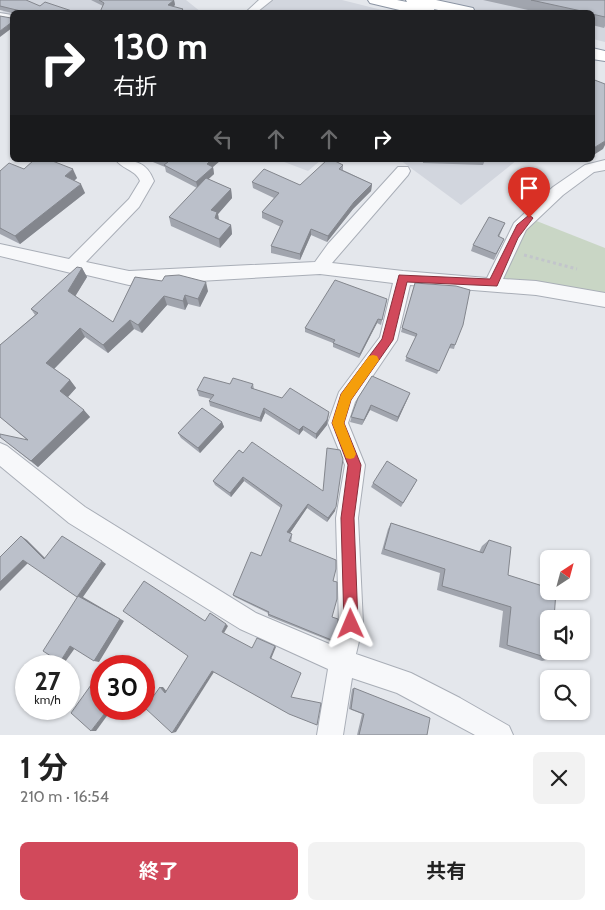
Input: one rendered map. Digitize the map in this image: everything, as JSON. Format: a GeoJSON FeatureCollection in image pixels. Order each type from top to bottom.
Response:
{"type":"FeatureCollection","features":[{"type":"Feature","properties":{"kind":"highway"},"geometry":{"type":"LineString","coordinates":[[376,0],[418,10]]}},
{"type":"Feature","properties":{"kind":"highway"},"geometry":{"type":"LineString","coordinates":[[414,0],[458,10]]}},
{"type":"Feature","properties":{"kind":"street"},"geometry":{"type":"LineString","coordinates":[[254,10],[266,0]]}},
{"type":"Feature","properties":{"kind":"street"},"geometry":{"type":"LineString","coordinates":[[71,267],[134,203],[146,181],[144,173],[126,162]]}},
{"type":"Feature","properties":{"kind":"street"},"geometry":{"type":"LineString","coordinates":[[493,283],[520,227],[558,191],[590,168],[605,165]]}},
{"type":"Feature","properties":{"kind":"street"},"geometry":{"type":"LineString","coordinates":[[320,268],[334,248],[403,171]]}},
{"type":"Feature","properties":{"kind":"street"},"geometry":{"type":"LineString","coordinates":[[0,250],[71,267],[129,278],[320,268],[403,278],[493,283],[605,300]]}},
{"type":"Feature","properties":{"kind":"street"},"geometry":{"type":"LineString","coordinates":[[330,735],[342,662],[351,624],[347,518],[355,465],[338,423],[346,398],[388,340],[403,278]]}},
{"type":"Feature","properties":{"kind":"street"},"geometry":{"type":"LineString","coordinates":[[0,454],[77,515],[248,621],[342,662],[402,682],[451,706],[500,735]]}},
{"type":"Feature","properties":{"kind":"path"},"geometry":{"type":"LineString","coordinates":[[508,251],[577,269]]}},
{"type":"Feature","properties":{"kind":"shaded area"},"geometry":{"type":"Polygon","coordinates":[[[17,0],[186,0],[198,10],[10,10],[10,17],[0,14],[17,0]]]}},
{"type":"Feature","properties":{"kind":"shaded area"},"geometry":{"type":"Polygon","coordinates":[[[266,0],[342,0],[382,10],[254,10],[266,0]]]}},
{"type":"Feature","properties":{"kind":"shaded area"},"geometry":{"type":"Polygon","coordinates":[[[428,0],[605,0],[605,42],[595,40],[595,10],[472,10],[428,0]]]}},
{"type":"Feature","properties":{"kind":"shaded area"},"geometry":{"type":"Polygon","coordinates":[[[284,162],[319,162],[308,171],[284,162]]]}},
{"type":"Feature","properties":{"kind":"shaded area"},"geometry":{"type":"Polygon","coordinates":[[[403,162],[515,162],[461,205],[403,162]]]}},
{"type":"Feature","properties":{"kind":"green space"},"geometry":{"type":"Polygon","coordinates":[[[529,218],[605,248],[605,300],[493,283],[529,218]]]}},
{"type":"Feature","properties":{"kind":"building"},"geometry":{"type":"Polygon","coordinates":[[[0,0],[26,0],[40,6],[45,2],[69,10],[17,10],[0,6],[0,0]]]}},
{"type":"Feature","properties":{"kind":"building"},"geometry":{"type":"Polygon","coordinates":[[[99,0],[174,0],[168,5],[183,9],[101,10],[104,3],[99,0]]]}},
{"type":"Feature","properties":{"kind":"building"},"geometry":{"type":"Polygon","coordinates":[[[531,0],[605,0],[605,17],[595,15],[595,10],[577,10],[531,0]]]}},
{"type":"Feature","properties":{"kind":"building"},"geometry":{"type":"Polygon","coordinates":[[[0,16],[10,18],[10,24],[0,31],[0,16]]]}},
{"type":"Feature","properties":{"kind":"building"},"geometry":{"type":"Polygon","coordinates":[[[595,80],[605,84],[605,141],[595,147],[595,80]]]}},
{"type":"Feature","properties":{"kind":"building"},"geometry":{"type":"Polygon","coordinates":[[[32,162],[55,162],[73,169],[65,176],[81,184],[15,236],[0,228],[0,171],[9,163],[24,169],[32,162]]]}},
{"type":"Feature","properties":{"kind":"building"},"geometry":{"type":"Polygon","coordinates":[[[168,162],[209,162],[207,164],[213,167],[196,182],[164,165],[168,162]]]}},
{"type":"Feature","properties":{"kind":"building"},"geometry":{"type":"Polygon","coordinates":[[[325,162],[337,162],[343,165],[339,169],[372,184],[354,202],[328,236],[311,229],[300,254],[271,246],[283,221],[262,212],[279,193],[252,182],[264,169],[300,185],[325,162]]]}},
{"type":"Feature","properties":{"kind":"building"},"geometry":{"type":"Polygon","coordinates":[[[206,178],[231,189],[211,210],[217,212],[215,218],[231,225],[219,239],[169,217],[206,178]]]}},
{"type":"Feature","properties":{"kind":"building"},"geometry":{"type":"Polygon","coordinates":[[[489,217],[505,223],[498,236],[504,239],[496,254],[473,245],[489,217]]]}},
{"type":"Feature","properties":{"kind":"building"},"geometry":{"type":"Polygon","coordinates":[[[77,267],[82,268],[68,291],[113,322],[135,277],[162,281],[165,276],[179,275],[206,282],[198,299],[185,295],[183,301],[164,296],[138,325],[130,320],[103,345],[80,328],[46,363],[70,380],[60,391],[84,410],[31,461],[0,437],[0,434],[28,440],[0,417],[0,345],[38,313],[31,309],[77,267]]]}},
{"type":"Feature","properties":{"kind":"building"},"geometry":{"type":"Polygon","coordinates":[[[335,280],[387,299],[382,320],[378,319],[360,354],[333,343],[335,340],[305,328],[335,280]]]}},
{"type":"Feature","properties":{"kind":"building"},"geometry":{"type":"Polygon","coordinates":[[[415,283],[456,286],[470,290],[463,325],[455,345],[451,344],[439,371],[406,357],[417,334],[402,328],[415,283]]]}},
{"type":"Feature","properties":{"kind":"building"},"geometry":{"type":"Polygon","coordinates":[[[372,376],[410,393],[398,417],[371,405],[364,420],[351,417],[358,398],[372,376]]]}},
{"type":"Feature","properties":{"kind":"building"},"geometry":{"type":"Polygon","coordinates":[[[204,377],[230,384],[233,378],[253,384],[251,388],[282,398],[290,388],[329,412],[327,420],[316,434],[303,426],[299,430],[264,408],[260,418],[209,401],[214,395],[197,390],[204,377]]]}},
{"type":"Feature","properties":{"kind":"building"},"geometry":{"type":"Polygon","coordinates":[[[202,408],[222,422],[198,448],[178,433],[202,408]]]}},
{"type":"Feature","properties":{"kind":"building"},"geometry":{"type":"Polygon","coordinates":[[[252,442],[323,491],[327,448],[340,450],[343,459],[336,507],[328,518],[308,504],[287,532],[292,534],[289,541],[336,560],[333,581],[337,582],[337,599],[332,617],[338,619],[338,622],[334,641],[268,614],[269,612],[233,595],[251,552],[261,556],[282,505],[243,477],[230,493],[213,481],[239,450],[243,453],[252,442]]]}},
{"type":"Feature","properties":{"kind":"building"},"geometry":{"type":"Polygon","coordinates":[[[387,461],[417,480],[403,503],[373,483],[387,461]]]}},
{"type":"Feature","properties":{"kind":"building"},"geometry":{"type":"Polygon","coordinates":[[[391,523],[483,553],[489,540],[511,547],[508,575],[540,585],[540,600],[555,600],[555,610],[540,610],[540,656],[507,645],[511,607],[442,586],[445,569],[384,549],[391,523]]]}},
{"type":"Feature","properties":{"kind":"building"},"geometry":{"type":"Polygon","coordinates":[[[21,536],[44,559],[62,536],[102,561],[77,597],[23,560],[0,582],[0,557],[21,536]]]}},
{"type":"Feature","properties":{"kind":"building"},"geometry":{"type":"Polygon","coordinates":[[[144,581],[205,621],[210,613],[226,624],[222,632],[252,648],[257,638],[275,646],[270,658],[301,673],[291,697],[321,703],[317,725],[289,714],[212,671],[172,733],[155,717],[155,694],[160,687],[165,693],[188,656],[123,611],[144,581]]]}},
{"type":"Feature","properties":{"kind":"building"},"geometry":{"type":"Polygon","coordinates":[[[78,596],[120,619],[98,655],[90,655],[90,658],[70,646],[64,655],[49,655],[43,651],[78,596]]]}},
{"type":"Feature","properties":{"kind":"building"},"geometry":{"type":"Polygon","coordinates":[[[90,686],[90,720],[100,720],[91,731],[79,720],[80,700],[90,686]]]}},
{"type":"Feature","properties":{"kind":"building"},"geometry":{"type":"Polygon","coordinates":[[[354,688],[430,718],[427,735],[359,735],[364,714],[351,709],[354,688]]]}},
{"type":"Feature","properties":{"kind":"slow traffic"},"geometry":{"type":"LineString","coordinates":[[350,454],[338,423],[346,398],[373,360]]}},
{"type":"Feature","properties":{"kind":"route"},"geometry":{"type":"LineString","coordinates":[[351,624],[347,518],[355,465],[338,423],[346,398],[388,340],[403,278],[493,283],[520,227],[529,218]]}}]}
